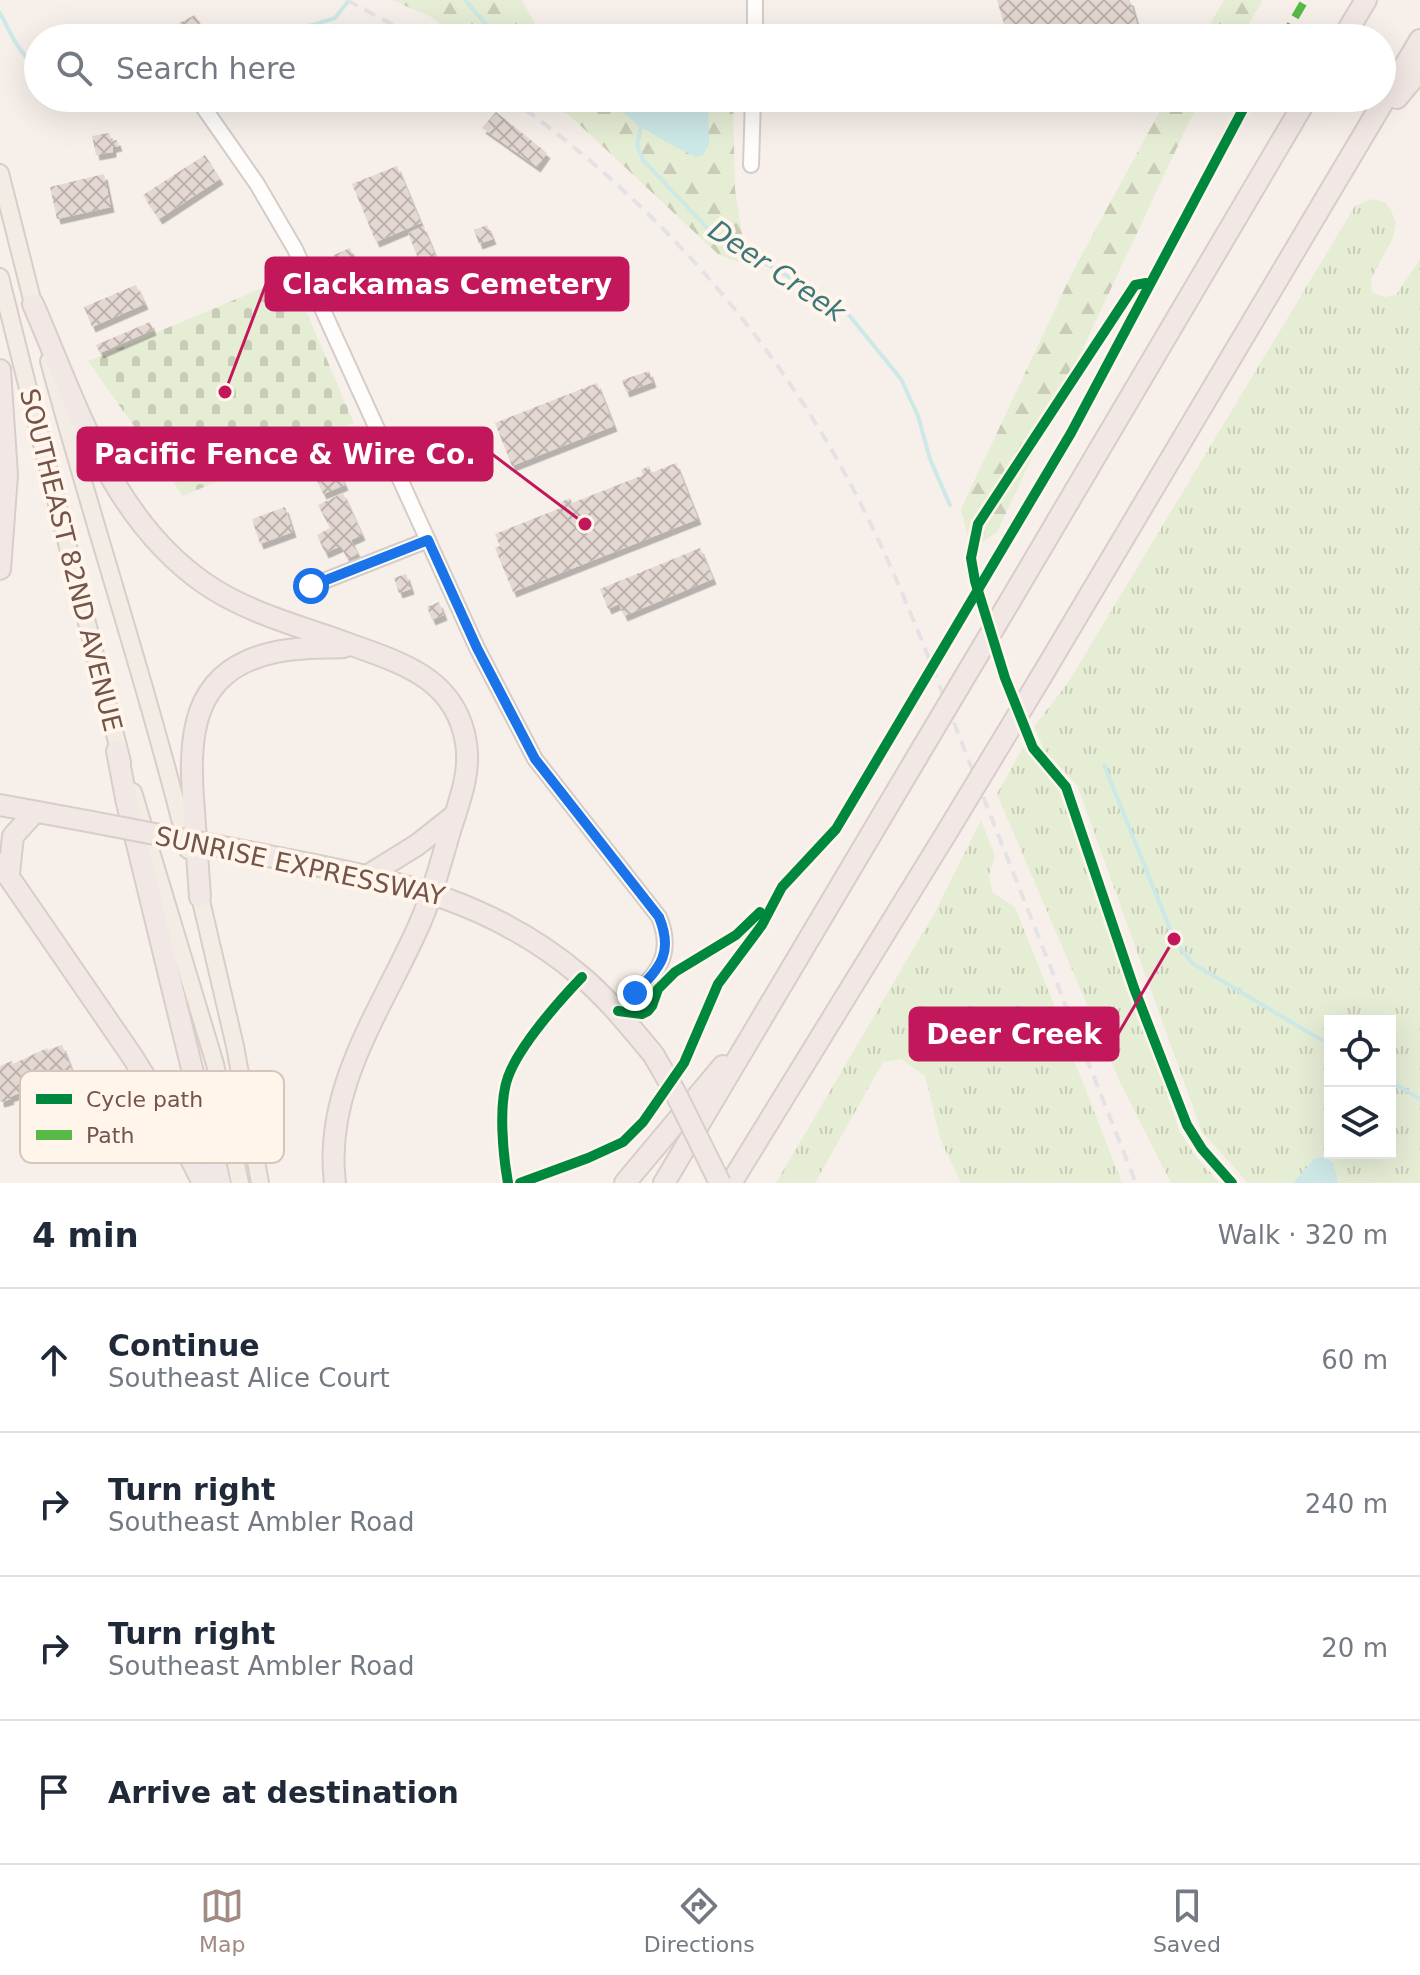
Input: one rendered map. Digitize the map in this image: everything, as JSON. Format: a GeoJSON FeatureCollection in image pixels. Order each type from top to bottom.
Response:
{"type":"FeatureCollection","features":[{"type":"Feature","properties":{"kind":"highway"},"geometry":{"type":"LineString","coordinates":[[1351,24],[1366,0]]}},
{"type":"Feature","properties":{"kind":"highway"},"geometry":{"type":"LineString","coordinates":[[1396,80],[1420,40]]}},
{"type":"Feature","properties":{"kind":"highway"},"geometry":{"type":"LineString","coordinates":[[1396,99],[1420,70]]}},
{"type":"Feature","properties":{"kind":"highway"},"geometry":{"type":"LineString","coordinates":[[664,1183],[1299,112]]}},
{"type":"Feature","properties":{"kind":"highway"},"geometry":{"type":"LineString","coordinates":[[731,1183],[1041,677],[1377,112]]}},
{"type":"Feature","properties":{"kind":"highway"},"geometry":{"type":"LineString","coordinates":[[1354,151],[1386,112]]}},
{"type":"Feature","properties":{"kind":"highway"},"geometry":{"type":"LineString","coordinates":[[33,304],[109,475],[135,518],[160,547],[222,595],[412,669],[434,684],[451,704],[463,728],[468,755],[464,785],[422,920],[348,1077],[335,1132],[335,1183]]}},
{"type":"Feature","properties":{"kind":"highway"},"geometry":{"type":"LineString","coordinates":[[0,370],[7,475],[0,569]]}},
{"type":"Feature","properties":{"kind":"highway"},"geometry":{"type":"LineString","coordinates":[[200,897],[190,754],[195,725],[207,696],[230,672],[260,656],[292,650],[356,647]]}},
{"type":"Feature","properties":{"kind":"highway"},"geometry":{"type":"LineString","coordinates":[[117,751],[193,1071]]}},
{"type":"Feature","properties":{"kind":"highway","name":"SUNRISE EXPRESSWAY"},"geometry":{"type":"LineString","coordinates":[[0,805],[367,876],[461,902],[519,932],[570,968],[618,1011],[653,1054],[720,1183]]}},
{"type":"Feature","properties":{"kind":"highway"},"geometry":{"type":"LineString","coordinates":[[35,812],[13,836],[4,869],[139,1071]]}},
{"type":"Feature","properties":{"kind":"highway"},"geometry":{"type":"LineString","coordinates":[[367,876],[417,845],[455,815]]}},
{"type":"Feature","properties":{"kind":"highway"},"geometry":{"type":"LineString","coordinates":[[625,1183],[761,1020]]}},
{"type":"Feature","properties":{"kind":"highway"},"geometry":{"type":"LineString","coordinates":[[743,1183],[771,1121]]}},
{"type":"Feature","properties":{"kind":"highway"},"geometry":{"type":"LineString","coordinates":[[193,1163],[203,1183]]}},
{"type":"Feature","properties":{"kind":"highway"},"geometry":{"type":"LineString","coordinates":[[215,1163],[220,1183]]}},
{"type":"Feature","properties":{"kind":"main road","name":"SOUTHEAST 82ND AVENUE"},"geometry":{"type":"LineString","coordinates":[[0,173],[83,490],[177,805],[240,1071]]}},
{"type":"Feature","properties":{"kind":"main road","name":"SOUTHEAST 82ND AVENUE"},"geometry":{"type":"LineString","coordinates":[[0,277],[76,574],[117,751],[138,805],[216,1071]]}},
{"type":"Feature","properties":{"kind":"main road","name":"SOUTHEAST 82ND AVENUE"},"geometry":{"type":"LineString","coordinates":[[236,1163],[240,1183]]}},
{"type":"Feature","properties":{"kind":"main road","name":"SOUTHEAST 82ND AVENUE"},"geometry":{"type":"LineString","coordinates":[[256,1163],[260,1183]]}},
{"type":"Feature","properties":{"kind":"street"},"geometry":{"type":"LineString","coordinates":[[755,0],[755,24]]}},
{"type":"Feature","properties":{"kind":"street"},"geometry":{"type":"LineString","coordinates":[[207,112],[257,184],[295,249],[477,648],[535,759],[659,917],[665,931],[666,949],[660,965],[618,1011]]}},
{"type":"Feature","properties":{"kind":"street"},"geometry":{"type":"LineString","coordinates":[[751,165],[753,112]]}},
{"type":"Feature","properties":{"kind":"street"},"geometry":{"type":"LineString","coordinates":[[311,586],[428,540]]}},
{"type":"Feature","properties":{"kind":"green space"},"geometry":{"type":"Polygon","coordinates":[[[392,0],[522,0],[535,24],[441,24],[392,0]]]}},
{"type":"Feature","properties":{"kind":"green space"},"geometry":{"type":"Polygon","coordinates":[[[1224,0],[1263,0],[1248,24],[1210,24],[1224,0]]]}},
{"type":"Feature","properties":{"kind":"green space"},"geometry":{"type":"Polygon","coordinates":[[[565,112],[733,112],[735,189],[745,253],[738,262],[719,255],[565,112]]]}},
{"type":"Feature","properties":{"kind":"green space"},"geometry":{"type":"Polygon","coordinates":[[[1159,112],[1195,112],[997,532],[981,543],[968,537],[961,509],[1073,271],[1159,112]]]}},
{"type":"Feature","properties":{"kind":"green space"},"geometry":{"type":"Polygon","coordinates":[[[1372,199],[1385,202],[1396,223],[1392,240],[1371,279],[1372,292],[1384,297],[1396,295],[1420,259],[1420,1183],[1248,1183],[1202,1132],[1077,785],[1044,750],[1034,727],[1069,681],[1355,206],[1372,199]]]}},
{"type":"Feature","properties":{"kind":"green space"},"geometry":{"type":"Polygon","coordinates":[[[291,276],[354,423],[183,496],[88,361],[291,276]]]}},
{"type":"Feature","properties":{"kind":"green space"},"geometry":{"type":"Polygon","coordinates":[[[1023,747],[1060,788],[1180,1132],[1196,1157],[1220,1183],[1171,1183],[1120,1082],[997,794],[1023,747]]]}},
{"type":"Feature","properties":{"kind":"green space"},"geometry":{"type":"Polygon","coordinates":[[[981,820],[995,856],[989,875],[992,892],[1015,907],[1062,1025],[1067,1049],[1122,1183],[961,1183],[941,1141],[925,1076],[901,1059],[883,1062],[815,1183],[776,1183],[935,912],[981,820]]]}},
{"type":"Feature","properties":{"kind":"water"},"geometry":{"type":"Polygon","coordinates":[[[623,112],[708,112],[709,144],[703,155],[696,157],[623,112]]]}},
{"type":"Feature","properties":{"kind":"water"},"geometry":{"type":"Polygon","coordinates":[[[1321,1157],[1333,1162],[1338,1183],[1293,1183],[1314,1159],[1321,1157]]]}},
{"type":"Feature","properties":{"kind":"building"},"geometry":{"type":"Polygon","coordinates":[[[997,0],[1130,0],[1137,24],[1004,24],[997,0]]]}},
{"type":"Feature","properties":{"kind":"building"},"geometry":{"type":"Polygon","coordinates":[[[195,15],[200,24],[180,24],[195,15]]]}},
{"type":"Feature","properties":{"kind":"building"},"geometry":{"type":"Polygon","coordinates":[[[496,112],[547,153],[537,167],[482,128],[496,112]]]}},
{"type":"Feature","properties":{"kind":"building"},"geometry":{"type":"Polygon","coordinates":[[[109,133],[111,141],[117,140],[119,146],[113,147],[113,152],[96,155],[92,136],[109,133]]]}},
{"type":"Feature","properties":{"kind":"building"},"geometry":{"type":"Polygon","coordinates":[[[205,155],[220,179],[159,219],[143,195],[205,155]]]}},
{"type":"Feature","properties":{"kind":"building"},"geometry":{"type":"Polygon","coordinates":[[[397,166],[421,223],[376,242],[352,184],[397,166]]]}},
{"type":"Feature","properties":{"kind":"building"},"geometry":{"type":"Polygon","coordinates":[[[104,174],[111,207],[57,219],[50,187],[104,174]]]}},
{"type":"Feature","properties":{"kind":"building"},"geometry":{"type":"Polygon","coordinates":[[[487,225],[493,239],[479,244],[474,230],[487,225]]]}},
{"type":"Feature","properties":{"kind":"building"},"geometry":{"type":"Polygon","coordinates":[[[423,226],[437,260],[421,266],[408,233],[423,226]]]}},
{"type":"Feature","properties":{"kind":"building"},"geometry":{"type":"Polygon","coordinates":[[[350,248],[366,287],[349,294],[334,255],[350,248]]]}},
{"type":"Feature","properties":{"kind":"building"},"geometry":{"type":"Polygon","coordinates":[[[136,285],[145,304],[92,327],[84,307],[136,285]]]}},
{"type":"Feature","properties":{"kind":"building"},"geometry":{"type":"Polygon","coordinates":[[[150,322],[153,330],[100,353],[96,345],[150,322]]]}},
{"type":"Feature","properties":{"kind":"building"},"geometry":{"type":"Polygon","coordinates":[[[649,371],[653,382],[626,392],[622,380],[649,371]]]}},
{"type":"Feature","properties":{"kind":"building"},"geometry":{"type":"Polygon","coordinates":[[[597,383],[614,426],[512,466],[495,423],[597,383]]]}},
{"type":"Feature","properties":{"kind":"building"},"geometry":{"type":"Polygon","coordinates":[[[329,450],[345,485],[323,494],[310,465],[318,462],[315,456],[329,450]]]}},
{"type":"Feature","properties":{"kind":"building"},"geometry":{"type":"Polygon","coordinates":[[[676,463],[698,519],[513,592],[495,548],[500,546],[495,534],[563,507],[561,502],[570,498],[572,503],[643,475],[641,470],[649,466],[651,473],[676,463]]]}},
{"type":"Feature","properties":{"kind":"building"},"geometry":{"type":"Polygon","coordinates":[[[343,493],[362,535],[351,540],[358,554],[347,559],[341,546],[325,553],[317,535],[330,528],[318,505],[343,493]]]}},
{"type":"Feature","properties":{"kind":"building"},"geometry":{"type":"Polygon","coordinates":[[[285,507],[293,532],[260,544],[252,519],[285,507]]]}},
{"type":"Feature","properties":{"kind":"building"},"geometry":{"type":"Polygon","coordinates":[[[700,548],[713,579],[624,616],[619,604],[608,609],[600,589],[700,548]]]}},
{"type":"Feature","properties":{"kind":"building"},"geometry":{"type":"Polygon","coordinates":[[[406,574],[411,589],[399,593],[394,578],[406,574]]]}},
{"type":"Feature","properties":{"kind":"building"},"geometry":{"type":"Polygon","coordinates":[[[439,602],[444,615],[432,620],[427,607],[439,602]]]}},
{"type":"Feature","properties":{"kind":"building"},"geometry":{"type":"Polygon","coordinates":[[[62,1045],[72,1071],[20,1071],[20,1093],[0,1101],[0,1066],[62,1045]]]}},
{"type":"Feature","properties":{"kind":"waterway","name":"Deer Creek"},"geometry":{"type":"LineString","coordinates":[[316,24],[335,18],[349,0]]}},
{"type":"Feature","properties":{"kind":"waterway","name":"Deer Creek"},"geometry":{"type":"LineString","coordinates":[[465,0],[486,24]]}},
{"type":"Feature","properties":{"kind":"waterway","name":"Deer Creek"},"geometry":{"type":"LineString","coordinates":[[0,13],[24,55]]}},
{"type":"Feature","properties":{"kind":"waterway","name":"Deer Creek"},"geometry":{"type":"LineString","coordinates":[[638,123],[641,127],[637,145],[643,160],[711,232],[844,309],[901,379],[918,416],[930,459],[950,505]]}},
{"type":"Feature","properties":{"kind":"waterway","name":"Deer Creek"},"geometry":{"type":"LineString","coordinates":[[1104,765],[1174,939],[1192,963],[1324,1041]]}},
{"type":"Feature","properties":{"kind":"waterway","name":"Deer Creek"},"geometry":{"type":"LineString","coordinates":[[1396,1085],[1420,1099]]}},
{"type":"Feature","properties":{"kind":"railway"},"geometry":{"type":"LineString","coordinates":[[347,0],[391,24]]}},
{"type":"Feature","properties":{"kind":"railway"},"geometry":{"type":"LineString","coordinates":[[528,112],[610,179],[658,223],[702,271],[744,320],[782,373],[850,483],[902,594],[1136,1183]]}},
{"type":"Feature","properties":{"kind":"marked path"},"geometry":{"type":"LineString","coordinates":[[1291,24],[1305,0]]}},
{"type":"Feature","properties":{"kind":"cycle path"},"geometry":{"type":"LineString","coordinates":[[520,1183],[623,1142],[643,1122],[684,1063],[718,984],[762,925],[782,887],[836,829],[1071,433],[1242,112]]}},
{"type":"Feature","properties":{"kind":"cycle path"},"geometry":{"type":"LineString","coordinates":[[1146,283],[1135,285],[978,524],[971,558],[975,581],[1005,678],[1033,748],[1066,787],[1134,988],[1187,1125],[1202,1149],[1232,1183]]}},
{"type":"Feature","properties":{"kind":"cycle path"},"geometry":{"type":"LineString","coordinates":[[618,1011],[642,1014],[648,1011],[658,989],[675,972],[736,935],[760,912]]}},
{"type":"Feature","properties":{"kind":"cycle path"},"geometry":{"type":"LineString","coordinates":[[508,1183],[502,1115],[508,1077],[530,1038],[582,977]]}},
{"type":"Feature","properties":{"kind":"place","name":"Clackamas Cemetery"},"geometry":{"type":"Point","coordinates":[225,392]}},
{"type":"Feature","properties":{"kind":"place","name":"Pacific Fence & Wire Co."},"geometry":{"type":"Point","coordinates":[585,524]}},
{"type":"Feature","properties":{"kind":"place","name":"Deer Creek"},"geometry":{"type":"Point","coordinates":[1174,939]}},
{"type":"Feature","properties":{"kind":"route"},"geometry":{"type":"LineString","coordinates":[[311,586],[428,540],[477,648],[535,759],[659,917],[665,931],[664,956],[654,973],[635,993]]}}]}
